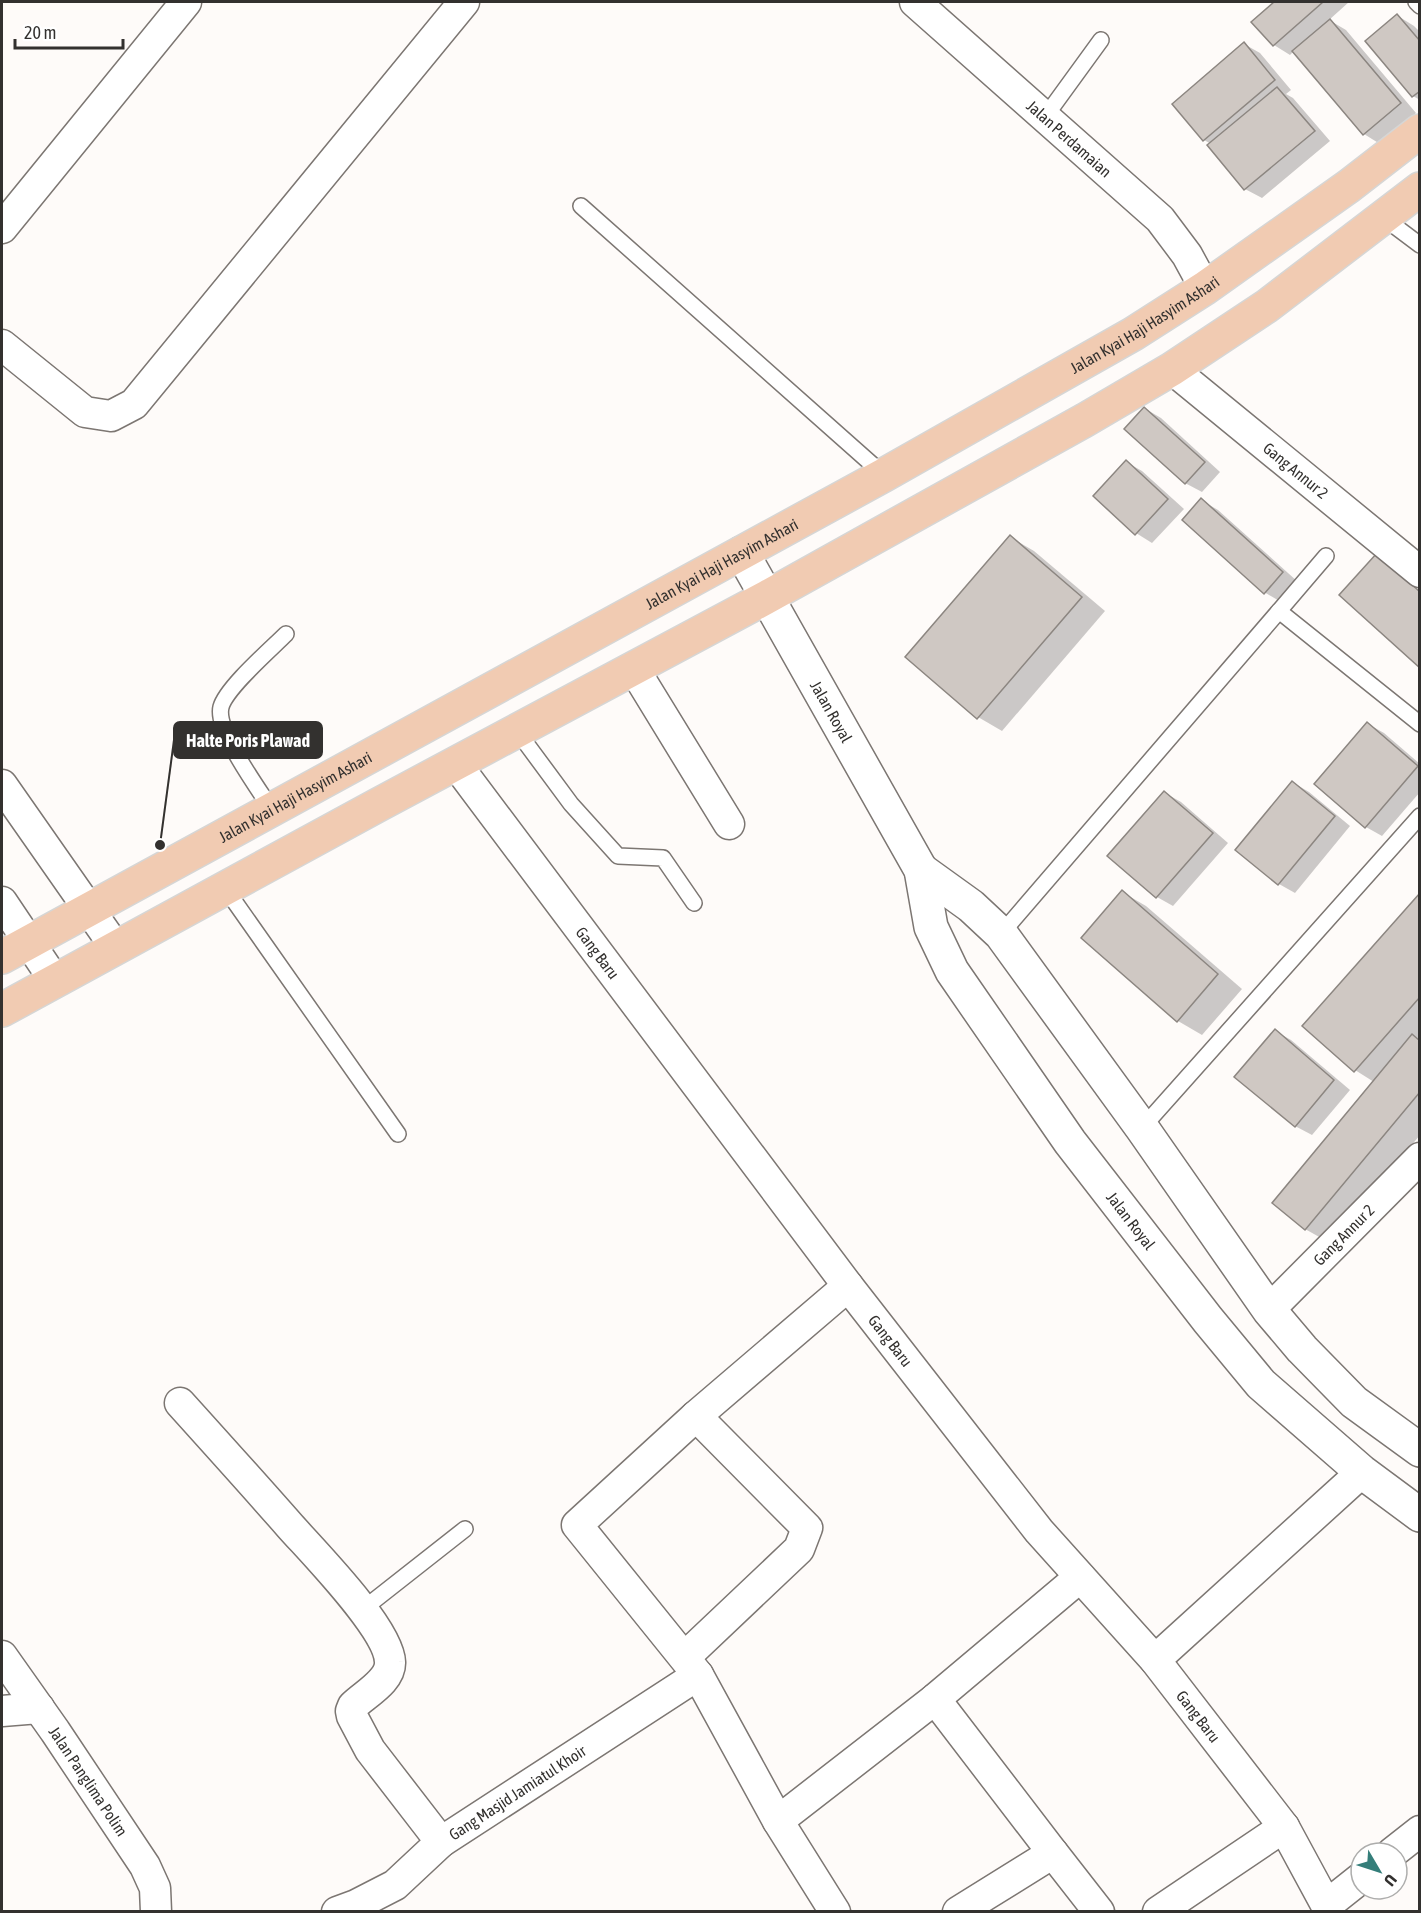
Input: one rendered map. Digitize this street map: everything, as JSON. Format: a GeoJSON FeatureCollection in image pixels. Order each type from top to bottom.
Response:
{"type":"FeatureCollection","features":[{"type":"Feature","properties":{"kind":"main road","name":"Jalan Kyai Haji Hasyim Ashari"},"geometry":{"type":"LineString","coordinates":[[15,949],[1052,382],[1205,288],[1349,186],[1419,131]]}},
{"type":"Feature","properties":{"kind":"main road"},"geometry":{"type":"LineString","coordinates":[[2,1010],[948,498],[1172,369],[1267,306],[1419,189]]}},
{"type":"Feature","properties":{"kind":"street"},"geometry":{"type":"LineString","coordinates":[[2,228],[186,2]]}},
{"type":"Feature","properties":{"kind":"street"},"geometry":{"type":"LineString","coordinates":[[2,345],[85,412],[111,416],[134,404],[464,2]]}},
{"type":"Feature","properties":{"kind":"street","name":"Jalan Perdamaian"},"geometry":{"type":"LineString","coordinates":[[915,2],[1160,219],[1187,255],[1205,288]]}},
{"type":"Feature","properties":{"kind":"street","name":"Gang Annur 2"},"geometry":{"type":"LineString","coordinates":[[1172,369],[1419,572]]}},
{"type":"Feature","properties":{"kind":"street","name":"Jalan Royal"},"geometry":{"type":"LineString","coordinates":[[742,553],[921,870],[930,927],[952,971],[1070,1142],[1208,1320],[1261,1384],[1362,1472],[1419,1515]]}},
{"type":"Feature","properties":{"kind":"street"},"geometry":{"type":"LineString","coordinates":[[634,669],[729,824]]}},
{"type":"Feature","properties":{"kind":"street","name":"Gang Baru"},"geometry":{"type":"LineString","coordinates":[[456,764],[848,1286],[1039,1531],[1155,1660],[1284,1827],[1328,1908]]}},
{"type":"Feature","properties":{"kind":"street"},"geometry":{"type":"LineString","coordinates":[[2,785],[116,948]]}},
{"type":"Feature","properties":{"kind":"street","name":"Jalan Royal"},"geometry":{"type":"LineString","coordinates":[[921,870],[971,906],[1001,934],[1142,1128],[1269,1310],[1302,1349],[1354,1402],[1419,1450]]}},
{"type":"Feature","properties":{"kind":"street"},"geometry":{"type":"LineString","coordinates":[[2,902],[15,949],[55,981]]}},
{"type":"Feature","properties":{"kind":"street","name":"Gang Annur 2"},"geometry":{"type":"LineString","coordinates":[[1269,1310],[1419,1158]]}},
{"type":"Feature","properties":{"kind":"street"},"geometry":{"type":"LineString","coordinates":[[835,1911],[778,1821],[692,1666],[578,1525],[696,1416],[848,1286]]}},
{"type":"Feature","properties":{"kind":"street"},"geometry":{"type":"LineString","coordinates":[[180,1403],[362,1610],[386,1645],[391,1663],[388,1675],[353,1706],[352,1716],[370,1750],[441,1842]]}},
{"type":"Feature","properties":{"kind":"street","name":"Gang Masjid Jamiatul Khoir"},"geometry":{"type":"LineString","coordinates":[[337,1911],[356,1905],[395,1885],[441,1842],[692,1666],[799,1549],[807,1528],[696,1416]]}},
{"type":"Feature","properties":{"kind":"street"},"geometry":{"type":"LineString","coordinates":[[1155,1660],[1362,1472]]}},
{"type":"Feature","properties":{"kind":"street"},"geometry":{"type":"LineString","coordinates":[[778,1821],[935,1699],[1080,1577]]}},
{"type":"Feature","properties":{"kind":"street","name":"Jalan Panglima Polim"},"geometry":{"type":"LineString","coordinates":[[2,1656],[146,1866],[155,1888],[156,1911]]}},
{"type":"Feature","properties":{"kind":"street"},"geometry":{"type":"LineString","coordinates":[[935,1699],[1099,1911]]}},
{"type":"Feature","properties":{"kind":"street"},"geometry":{"type":"LineString","coordinates":[[2,1711],[39,1708]]}},
{"type":"Feature","properties":{"kind":"street"},"geometry":{"type":"LineString","coordinates":[[1158,1911],[1284,1827]]}},
{"type":"Feature","properties":{"kind":"street"},"geometry":{"type":"LineString","coordinates":[[1407,1841],[1419,1831]]}},
{"type":"Feature","properties":{"kind":"street"},"geometry":{"type":"LineString","coordinates":[[958,1911],[1053,1853]]}},
{"type":"Feature","properties":{"kind":"street"},"geometry":{"type":"LineString","coordinates":[[1328,1908],[1349,1889]]}},
{"type":"Feature","properties":{"kind":"lane"},"geometry":{"type":"LineString","coordinates":[[1416,2],[1419,6]]}},
{"type":"Feature","properties":{"kind":"lane"},"geometry":{"type":"LineString","coordinates":[[1045,117],[1101,40]]}},
{"type":"Feature","properties":{"kind":"lane"},"geometry":{"type":"LineString","coordinates":[[581,206],[884,475]]}},
{"type":"Feature","properties":{"kind":"lane"},"geometry":{"type":"LineString","coordinates":[[1384,218],[1419,245]]}},
{"type":"Feature","properties":{"kind":"lane"},"geometry":{"type":"LineString","coordinates":[[1001,934],[1326,556]]}},
{"type":"Feature","properties":{"kind":"lane"},"geometry":{"type":"LineString","coordinates":[[1280,611],[1419,723]]}},
{"type":"Feature","properties":{"kind":"lane"},"geometry":{"type":"LineString","coordinates":[[272,810],[225,734],[220,716],[221,704],[231,690],[286,634]]}},
{"type":"Feature","properties":{"kind":"lane"},"geometry":{"type":"LineString","coordinates":[[518,731],[571,804],[618,856],[663,858],[694,903]]}},
{"type":"Feature","properties":{"kind":"lane"},"geometry":{"type":"LineString","coordinates":[[1142,1128],[1419,816]]}},
{"type":"Feature","properties":{"kind":"lane"},"geometry":{"type":"LineString","coordinates":[[225,888],[398,1134]]}},
{"type":"Feature","properties":{"kind":"lane"},"geometry":{"type":"LineString","coordinates":[[362,1610],[465,1529]]}},
{"type":"Feature","properties":{"kind":"building"},"geometry":{"type":"Polygon","coordinates":[[[1274,2],[1323,2],[1273,46],[1251,22],[1274,2]]]}},
{"type":"Feature","properties":{"kind":"building"},"geometry":{"type":"Polygon","coordinates":[[[1397,14],[1420,41],[1420,91],[1412,97],[1365,41],[1397,14]]]}},
{"type":"Feature","properties":{"kind":"building"},"geometry":{"type":"Polygon","coordinates":[[[1330,19],[1401,103],[1363,135],[1292,51],[1330,19]]]}},
{"type":"Feature","properties":{"kind":"building"},"geometry":{"type":"Polygon","coordinates":[[[1244,42],[1275,80],[1203,141],[1172,104],[1244,42]]]}},
{"type":"Feature","properties":{"kind":"building"},"geometry":{"type":"Polygon","coordinates":[[[1277,87],[1315,131],[1244,190],[1207,145],[1277,87]]]}},
{"type":"Feature","properties":{"kind":"building"},"geometry":{"type":"Polygon","coordinates":[[[1144,407],[1205,462],[1185,484],[1124,429],[1144,407]]]}},
{"type":"Feature","properties":{"kind":"building"},"geometry":{"type":"Polygon","coordinates":[[[1126,460],[1168,499],[1135,535],[1093,496],[1126,460]]]}},
{"type":"Feature","properties":{"kind":"building"},"geometry":{"type":"Polygon","coordinates":[[[1201,498],[1283,572],[1264,594],[1182,520],[1201,498]]]}},
{"type":"Feature","properties":{"kind":"building"},"geometry":{"type":"Polygon","coordinates":[[[1010,535],[1082,597],[977,719],[905,657],[1010,535]]]}},
{"type":"Feature","properties":{"kind":"building"},"geometry":{"type":"Polygon","coordinates":[[[1377,553],[1420,592],[1420,668],[1339,595],[1377,553]]]}},
{"type":"Feature","properties":{"kind":"building"},"geometry":{"type":"Polygon","coordinates":[[[1367,722],[1418,766],[1365,828],[1314,784],[1367,722]]]}},
{"type":"Feature","properties":{"kind":"building"},"geometry":{"type":"Polygon","coordinates":[[[1292,781],[1335,816],[1278,885],[1235,850],[1292,781]]]}},
{"type":"Feature","properties":{"kind":"building"},"geometry":{"type":"Polygon","coordinates":[[[1164,791],[1213,833],[1156,898],[1107,856],[1164,791]]]}},
{"type":"Feature","properties":{"kind":"building"},"geometry":{"type":"Polygon","coordinates":[[[1122,890],[1218,974],[1177,1022],[1081,938],[1122,890]]]}},
{"type":"Feature","properties":{"kind":"building"},"geometry":{"type":"Polygon","coordinates":[[[1420,893],[1420,997],[1354,1072],[1302,1026],[1420,893]]]}},
{"type":"Feature","properties":{"kind":"building"},"geometry":{"type":"Polygon","coordinates":[[[1275,1029],[1334,1080],[1295,1127],[1234,1077],[1275,1029]]]}},
{"type":"Feature","properties":{"kind":"building"},"geometry":{"type":"Polygon","coordinates":[[[1412,1034],[1420,1041],[1420,1092],[1305,1230],[1272,1203],[1412,1034]]]}},
{"type":"Feature","properties":{"kind":"place","name":"Halte Poris Plawad"},"geometry":{"type":"Point","coordinates":[160,845]}}]}
